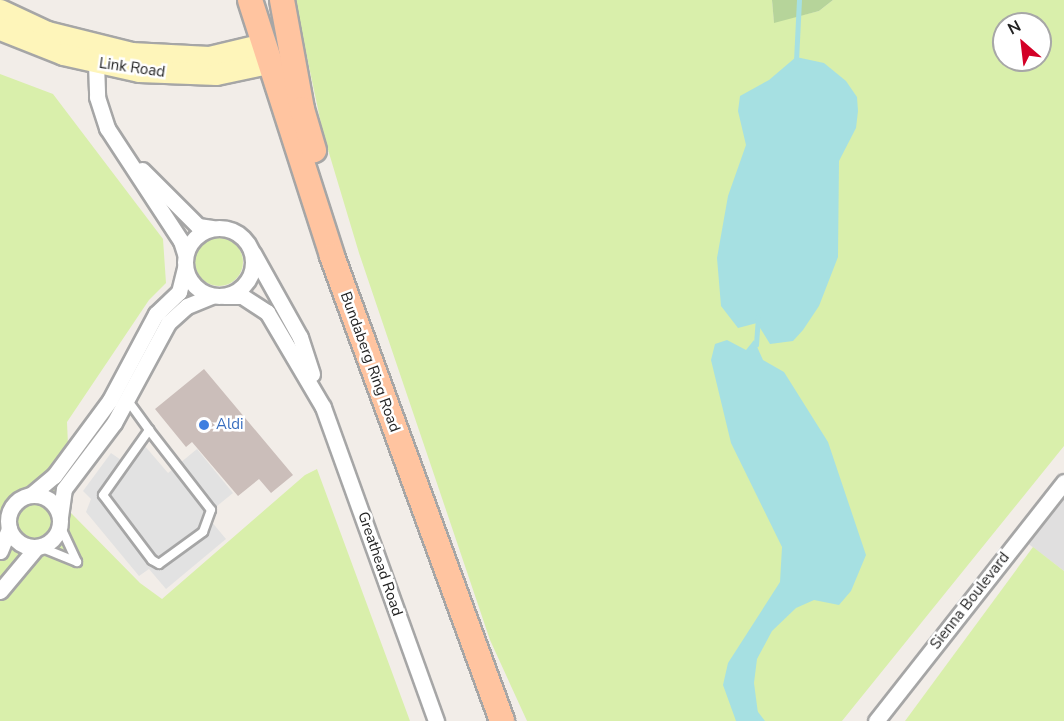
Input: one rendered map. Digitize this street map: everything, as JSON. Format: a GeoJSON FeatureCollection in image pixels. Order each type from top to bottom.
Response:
{"type":"FeatureCollection","features":[{"type":"Feature","properties":{"kind":"main road","name":"Bundaberg Ring Road"},"geometry":{"type":"LineString","coordinates":[[250,0],[332,256],[502,721]]}},
{"type":"Feature","properties":{"kind":"main road"},"geometry":{"type":"LineString","coordinates":[[282,0],[302,109],[327,195],[332,256]]}},
{"type":"Feature","properties":{"kind":"main road","name":"Link Road"},"geometry":{"type":"LineString","coordinates":[[0,10],[98,55]]}},
{"type":"Feature","properties":{"kind":"main road","name":"Link Road"},"geometry":{"type":"LineString","coordinates":[[2,31],[192,75],[240,71],[266,53]]}},
{"type":"Feature","properties":{"kind":"street","name":"Greathead Road"},"geometry":{"type":"LineString","coordinates":[[98,55],[101,115],[118,147],[182,241],[185,260],[194,286],[218,296],[242,296],[267,312],[323,407]]}},
{"type":"Feature","properties":{"kind":"street","name":"Greathead Road"},"geometry":{"type":"LineString","coordinates":[[118,147],[198,226],[231,229],[246,240],[300,337],[436,721]]}},
{"type":"Feature","properties":{"kind":"street"},"geometry":{"type":"LineString","coordinates":[[0,551],[9,529],[10,510],[19,500],[31,495],[54,476],[118,387],[156,314],[179,291],[185,260],[195,237],[212,228]]}},
{"type":"Feature","properties":{"kind":"street"},"geometry":{"type":"LineString","coordinates":[[0,591],[38,547],[52,540],[60,521],[64,489],[128,400],[168,323],[187,306],[245,284],[251,274],[253,262],[246,240]]}},
{"type":"Feature","properties":{"kind":"street","name":"Sienna Boulevard"},"geometry":{"type":"LineString","coordinates":[[876,721],[1064,482]]}},
{"type":"Feature","properties":{"kind":"street"},"geometry":{"type":"LineString","coordinates":[[31,495],[47,498],[60,521]]}},
{"type":"Feature","properties":{"kind":"street"},"geometry":{"type":"LineString","coordinates":[[9,529],[16,541],[38,547]]}},
{"type":"Feature","properties":{"kind":"lane"},"geometry":{"type":"LineString","coordinates":[[118,387],[211,510],[203,532],[159,564],[152,560],[103,495],[149,429]]}},
{"type":"Feature","properties":{"kind":"lane"},"geometry":{"type":"LineString","coordinates":[[38,547],[79,563],[60,521]]}},
{"type":"Feature","properties":{"kind":"shaded area"},"geometry":{"type":"Polygon","coordinates":[[[138,438],[168,473],[197,449],[233,493],[206,515],[226,539],[166,589],[149,569],[139,576],[86,512],[91,499],[83,491],[111,453],[121,460],[138,438]]]}},
{"type":"Feature","properties":{"kind":"shaded area"},"geometry":{"type":"Polygon","coordinates":[[[1064,485],[1064,571],[1022,539],[1064,485]]]}},
{"type":"Feature","properties":{"kind":"green space"},"geometry":{"type":"Polygon","coordinates":[[[295,0],[772,0],[774,22],[819,11],[833,0],[1064,0],[1064,446],[842,721],[527,721],[490,640],[359,253],[323,133],[295,0]]]}},
{"type":"Feature","properties":{"kind":"green space"},"geometry":{"type":"Polygon","coordinates":[[[772,0],[833,0],[819,11],[774,23],[772,0]]]}},
{"type":"Feature","properties":{"kind":"green space"},"geometry":{"type":"Polygon","coordinates":[[[0,74],[53,94],[163,239],[166,283],[149,300],[67,422],[71,513],[140,583],[162,599],[305,475],[317,469],[410,721],[0,721],[0,74]]]}},
{"type":"Feature","properties":{"kind":"green space"},"geometry":{"type":"Polygon","coordinates":[[[219,238],[236,245],[243,262],[236,279],[219,286],[202,279],[195,262],[202,245],[219,238]]]}},
{"type":"Feature","properties":{"kind":"green space"},"geometry":{"type":"Polygon","coordinates":[[[1033,547],[1064,571],[1064,721],[905,721],[1033,547]]]}},
{"type":"Feature","properties":{"kind":"water"},"geometry":{"type":"Polygon","coordinates":[[[796,57],[824,63],[846,81],[857,97],[858,111],[856,128],[839,161],[838,257],[819,306],[803,330],[793,341],[770,344],[757,323],[738,328],[721,306],[717,258],[728,196],[746,145],[738,111],[740,96],[769,80],[796,57]]]}},
{"type":"Feature","properties":{"kind":"water"},"geometry":{"type":"Polygon","coordinates":[[[727,340],[746,350],[754,340],[763,360],[784,372],[828,442],[866,555],[851,591],[839,605],[814,600],[796,608],[772,631],[757,659],[754,683],[759,721],[736,721],[723,685],[728,663],[780,582],[782,547],[731,443],[711,360],[715,344],[727,340]]]}},
{"type":"Feature","properties":{"kind":"building"},"geometry":{"type":"Polygon","coordinates":[[[204,369],[293,475],[271,493],[259,479],[238,496],[192,442],[186,447],[155,409],[204,369]]]}},
{"type":"Feature","properties":{"kind":"waterway"},"geometry":{"type":"LineString","coordinates":[[796,61],[799,0]]}},
{"type":"Feature","properties":{"kind":"waterway"},"geometry":{"type":"LineString","coordinates":[[756,345],[758,318]]}},
{"type":"Feature","properties":{"kind":"waterway"},"geometry":{"type":"LineString","coordinates":[[753,709],[762,721]]}},
{"type":"Feature","properties":{"kind":"place","name":"Aldi"},"geometry":{"type":"Point","coordinates":[204,425]}}]}
